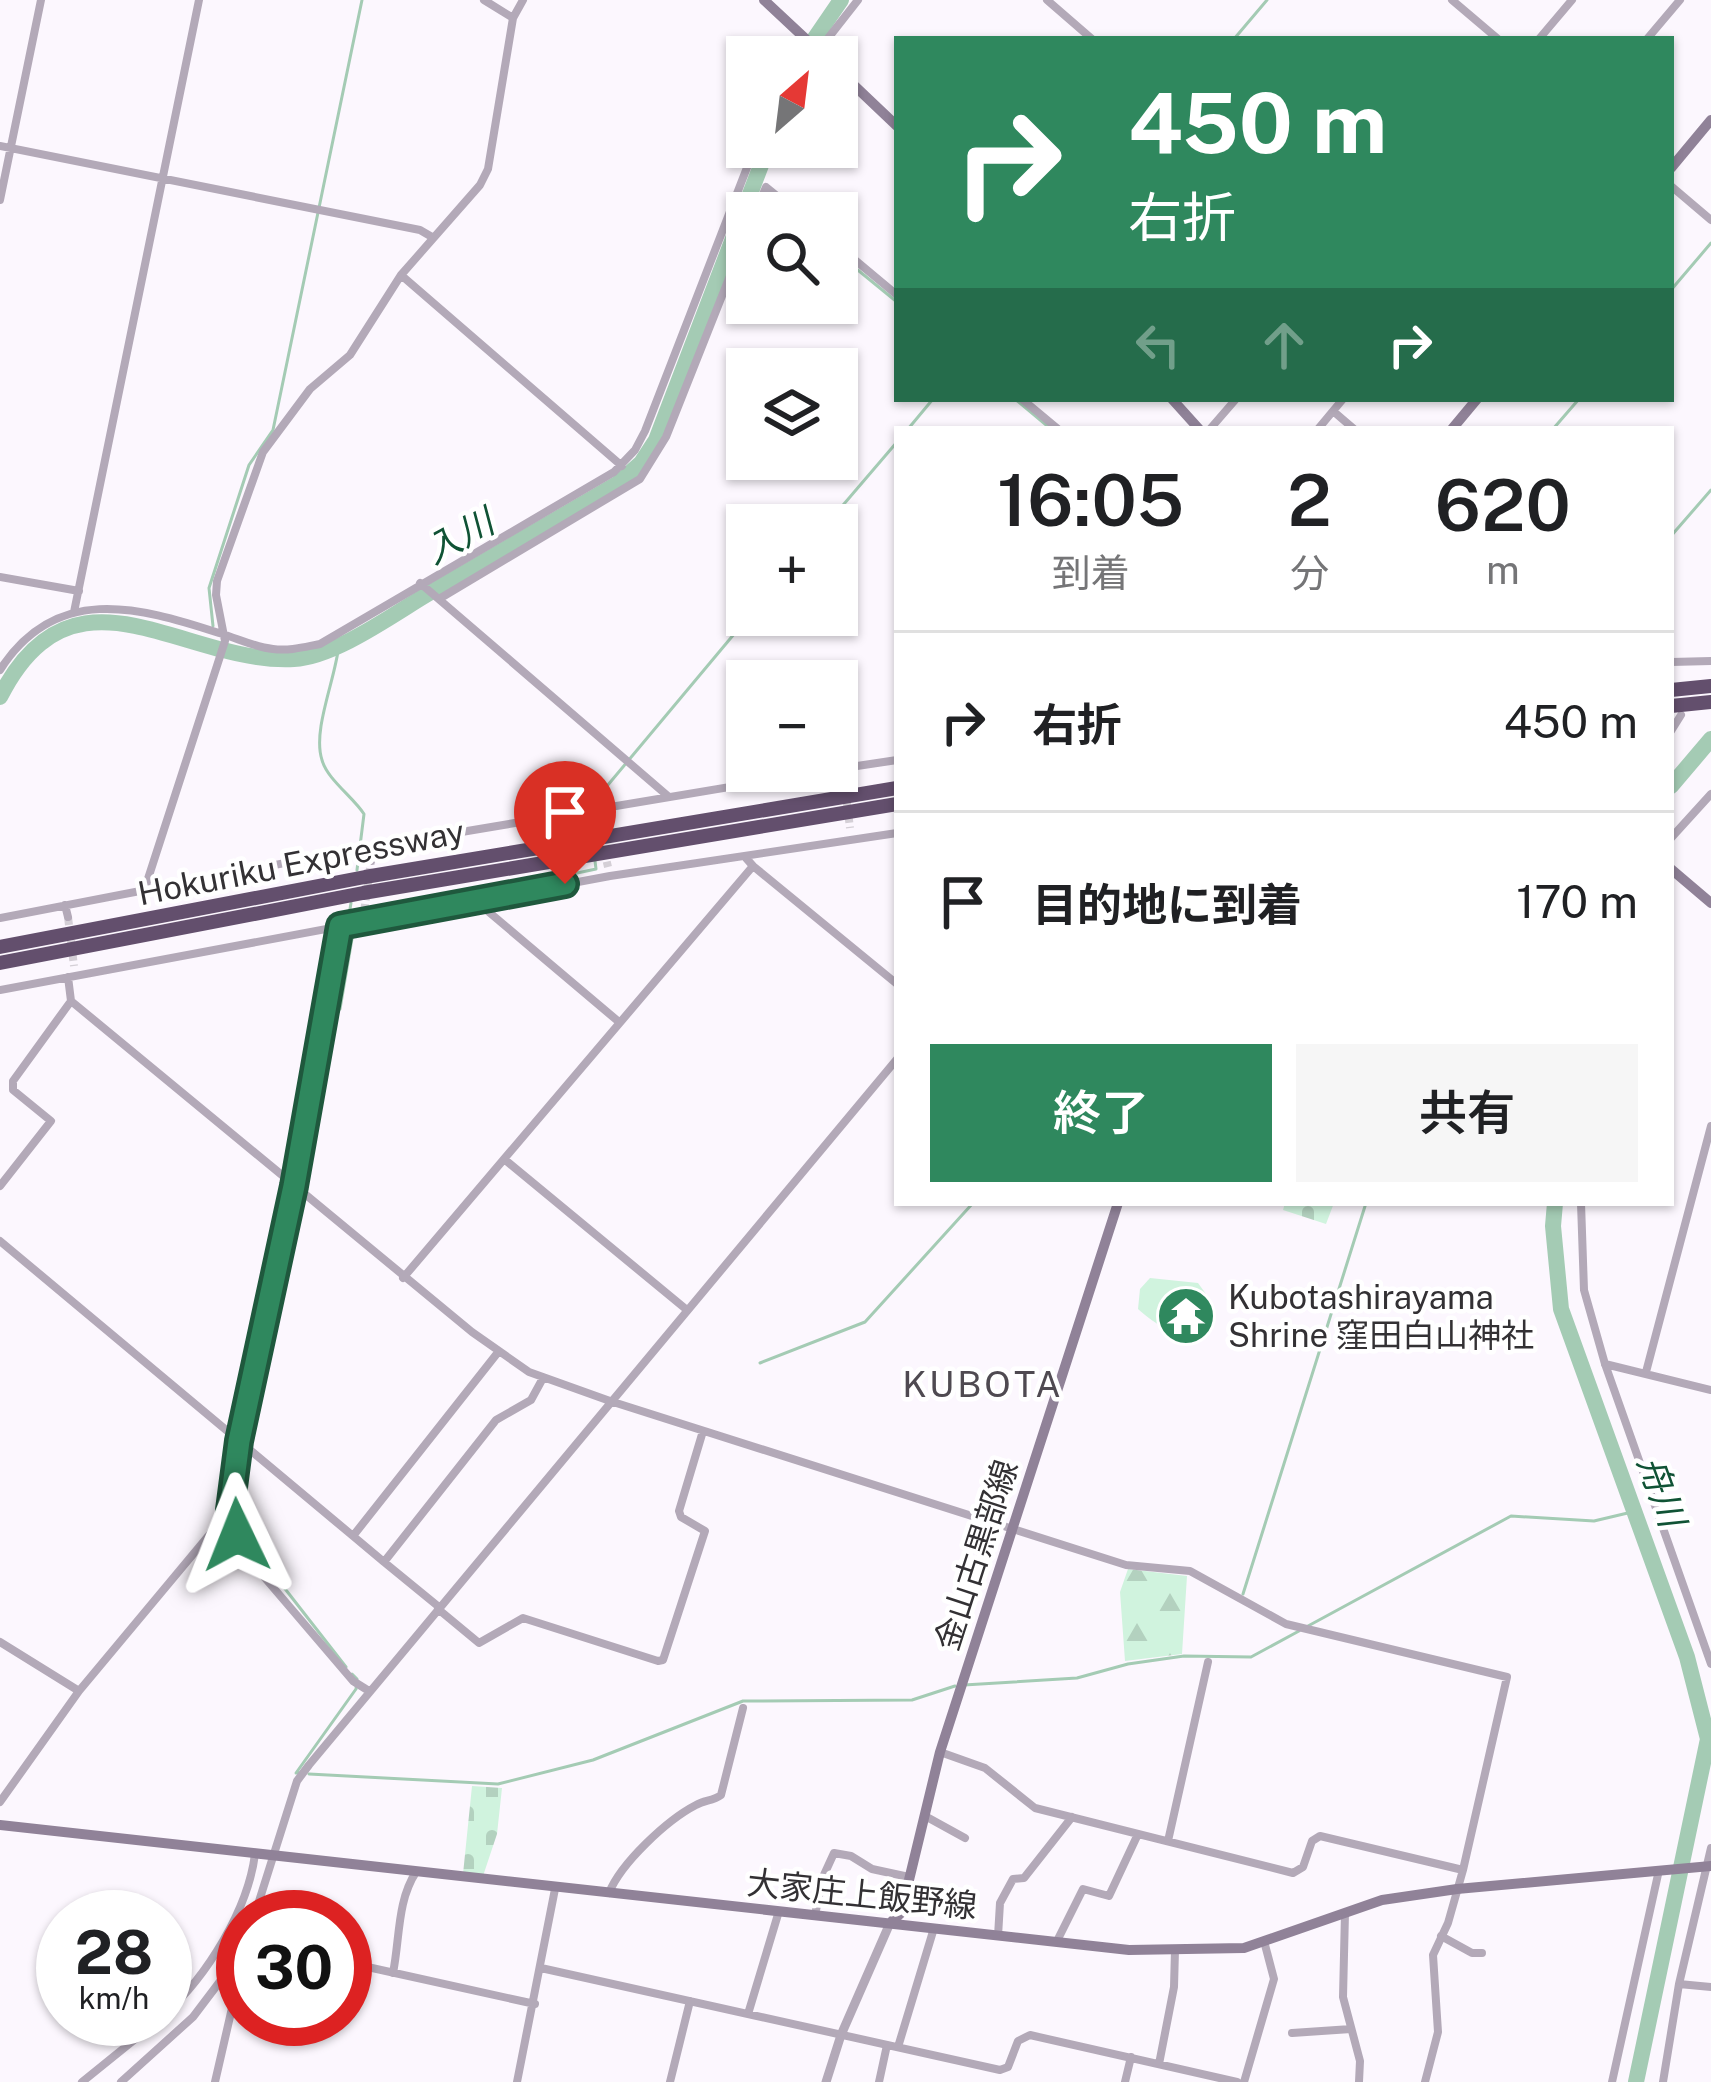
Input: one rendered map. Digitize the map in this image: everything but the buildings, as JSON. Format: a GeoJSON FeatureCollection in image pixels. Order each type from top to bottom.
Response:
{"type":"FeatureCollection","features":[{"type":"Feature","properties":{"kind":"highway"},"geometry":{"type":"LineString","coordinates":[[1674,690],[1710,696]]}},
{"type":"Feature","properties":{"kind":"highway"},"geometry":{"type":"LineString","coordinates":[[1676,711],[1710,696]]}},
{"type":"Feature","properties":{"kind":"highway","name":"Hokuriku Expressway"},"geometry":{"type":"LineString","coordinates":[[364,885],[894,789]]}},
{"type":"Feature","properties":{"kind":"highway","name":"Hokuriku Expressway"},"geometry":{"type":"LineString","coordinates":[[0,947],[364,885],[894,804]]}},
{"type":"Feature","properties":{"kind":"highway","name":"Hokuriku Expressway"},"geometry":{"type":"LineString","coordinates":[[0,963],[340,889]]}},
{"type":"Feature","properties":{"kind":"main road"},"geometry":{"type":"LineString","coordinates":[[764,0],[803,35]]}},
{"type":"Feature","properties":{"kind":"main road"},"geometry":{"type":"LineString","coordinates":[[858,89],[894,123]]}},
{"type":"Feature","properties":{"kind":"main road"},"geometry":{"type":"LineString","coordinates":[[1674,164],[1711,120]]}},
{"type":"Feature","properties":{"kind":"main road"},"geometry":{"type":"LineString","coordinates":[[1175,402],[1196,426]]}},
{"type":"Feature","properties":{"kind":"main road"},"geometry":{"type":"LineString","coordinates":[[1455,426],[1475,402]]}},
{"type":"Feature","properties":{"kind":"main road"},"geometry":{"type":"LineString","coordinates":[[1674,872],[1711,903]]}},
{"type":"Feature","properties":{"kind":"main road","name":"金山古黒部線"},"geometry":{"type":"LineString","coordinates":[[890,1923],[901,1913],[940,1752],[1117,1206]]}},
{"type":"Feature","properties":{"kind":"main road","name":"大家庄上飯野線"},"geometry":{"type":"LineString","coordinates":[[0,1825],[1130,1950],[1244,1948],[1382,1900],[1710,1866]]}},
{"type":"Feature","properties":{"kind":"street"},"geometry":{"type":"LineString","coordinates":[[0,200],[5,147],[41,0]]}},
{"type":"Feature","properties":{"kind":"street"},"geometry":{"type":"LineString","coordinates":[[74,612],[199,0]]}},
{"type":"Feature","properties":{"kind":"street"},"geometry":{"type":"LineString","coordinates":[[484,0],[513,18]]}},
{"type":"Feature","properties":{"kind":"street"},"geometry":{"type":"LineString","coordinates":[[145,888],[219,663],[223,637],[217,581],[255,466],[310,388],[350,355],[401,275],[480,185],[488,170],[513,18],[523,0]]}},
{"type":"Feature","properties":{"kind":"street"},"geometry":{"type":"LineString","coordinates":[[831,36],[858,0]]}},
{"type":"Feature","properties":{"kind":"street"},"geometry":{"type":"LineString","coordinates":[[1047,0],[1089,36]]}},
{"type":"Feature","properties":{"kind":"street"},"geometry":{"type":"LineString","coordinates":[[1452,0],[1494,36]]}},
{"type":"Feature","properties":{"kind":"street"},"geometry":{"type":"LineString","coordinates":[[1542,36],[1572,0]]}},
{"type":"Feature","properties":{"kind":"street"},"geometry":{"type":"LineString","coordinates":[[1649,36],[1680,0]]}},
{"type":"Feature","properties":{"kind":"street"},"geometry":{"type":"LineString","coordinates":[[5,147],[420,230],[432,237]]}},
{"type":"Feature","properties":{"kind":"street"},"geometry":{"type":"LineString","coordinates":[[0,670],[15,646],[41,625],[97,608],[137,610],[269,649],[320,644],[622,466],[646,431],[747,168]]}},
{"type":"Feature","properties":{"kind":"street"},"geometry":{"type":"LineString","coordinates":[[1674,189],[1711,220]]}},
{"type":"Feature","properties":{"kind":"street"},"geometry":{"type":"LineString","coordinates":[[858,262],[894,292]]}},
{"type":"Feature","properties":{"kind":"street"},"geometry":{"type":"LineString","coordinates":[[401,275],[622,466]]}},
{"type":"Feature","properties":{"kind":"street"},"geometry":{"type":"LineString","coordinates":[[439,599],[640,479],[666,437],[726,286]]}},
{"type":"Feature","properties":{"kind":"street"},"geometry":{"type":"LineString","coordinates":[[1029,402],[1055,426]]}},
{"type":"Feature","properties":{"kind":"street"},"geometry":{"type":"LineString","coordinates":[[1212,426],[1232,402]]}},
{"type":"Feature","properties":{"kind":"street"},"geometry":{"type":"LineString","coordinates":[[1320,426],[1340,402]]}},
{"type":"Feature","properties":{"kind":"street"},"geometry":{"type":"LineString","coordinates":[[1333,411],[1350,426]]}},
{"type":"Feature","properties":{"kind":"street"},"geometry":{"type":"LineString","coordinates":[[0,577],[79,592]]}},
{"type":"Feature","properties":{"kind":"street"},"geometry":{"type":"LineString","coordinates":[[419,583],[669,797]]}},
{"type":"Feature","properties":{"kind":"street"},"geometry":{"type":"LineString","coordinates":[[1674,662],[1711,661]]}},
{"type":"Feature","properties":{"kind":"street"},"geometry":{"type":"LineString","coordinates":[[858,768],[894,761]]}},
{"type":"Feature","properties":{"kind":"street"},"geometry":{"type":"LineString","coordinates":[[0,918],[145,888],[597,814],[726,788]]}},
{"type":"Feature","properties":{"kind":"street"},"geometry":{"type":"LineString","coordinates":[[1674,835],[1711,794]]}},
{"type":"Feature","properties":{"kind":"street"},"geometry":{"type":"LineString","coordinates":[[0,990],[609,872],[745,857],[851,833],[894,833]]}},
{"type":"Feature","properties":{"kind":"street"},"geometry":{"type":"LineString","coordinates":[[371,861],[374,847]]}},
{"type":"Feature","properties":{"kind":"street"},"geometry":{"type":"LineString","coordinates":[[745,857],[894,982]]}},
{"type":"Feature","properties":{"kind":"street"},"geometry":{"type":"LineString","coordinates":[[404,1278],[753,866]]}},
{"type":"Feature","properties":{"kind":"street"},"geometry":{"type":"LineString","coordinates":[[476,901],[619,1022]]}},
{"type":"Feature","properties":{"kind":"street"},"geometry":{"type":"LineString","coordinates":[[65,905],[68,917]]}},
{"type":"Feature","properties":{"kind":"street"},"geometry":{"type":"LineString","coordinates":[[340,926],[294,1186],[239,1441],[230,1510],[237,1535],[265,1579],[353,1681],[370,1691]]}},
{"type":"Feature","properties":{"kind":"street"},"geometry":{"type":"LineString","coordinates":[[0,1186],[51,1121],[13,1090],[13,1081],[71,1001],[72,973]]}},
{"type":"Feature","properties":{"kind":"street"},"geometry":{"type":"LineString","coordinates":[[71,1001],[404,1278],[542,1378],[1126,1565],[1190,1571],[1286,1624],[1507,1677],[1463,1870],[1433,1955],[1438,2032],[1425,2082]]}},
{"type":"Feature","properties":{"kind":"street"},"geometry":{"type":"LineString","coordinates":[[192,1976],[234,1920],[297,1781],[894,1063]]}},
{"type":"Feature","properties":{"kind":"street"},"geometry":{"type":"LineString","coordinates":[[1646,1372],[1711,1126]]}},
{"type":"Feature","properties":{"kind":"street"},"geometry":{"type":"LineString","coordinates":[[504,1159],[687,1310]]}},
{"type":"Feature","properties":{"kind":"street"},"geometry":{"type":"LineString","coordinates":[[1581,1206],[1584,1290],[1605,1364],[1711,1664]]}},
{"type":"Feature","properties":{"kind":"street"},"geometry":{"type":"LineString","coordinates":[[0,1241],[479,1643],[523,1618],[664,1660],[705,1531],[679,1511],[703,1431]]}},
{"type":"Feature","properties":{"kind":"street"},"geometry":{"type":"LineString","coordinates":[[352,1536],[499,1351]]}},
{"type":"Feature","properties":{"kind":"street"},"geometry":{"type":"LineString","coordinates":[[1605,1364],[1711,1390]]}},
{"type":"Feature","properties":{"kind":"street"},"geometry":{"type":"LineString","coordinates":[[384,1562],[496,1420],[531,1400],[542,1378]]}},
{"type":"Feature","properties":{"kind":"street"},"geometry":{"type":"LineString","coordinates":[[0,1802],[79,1691],[230,1510]]}},
{"type":"Feature","properties":{"kind":"street"},"geometry":{"type":"LineString","coordinates":[[0,1642],[79,1691]]}},
{"type":"Feature","properties":{"kind":"street"},"geometry":{"type":"LineString","coordinates":[[1168,1841],[1208,1662]]}},
{"type":"Feature","properties":{"kind":"street"},"geometry":{"type":"LineString","coordinates":[[609,1894],[621,1868],[689,1809],[722,1795],[743,1708]]}},
{"type":"Feature","properties":{"kind":"street"},"geometry":{"type":"LineString","coordinates":[[940,1752],[985,1768],[1035,1808],[1293,1873],[1303,1867],[1312,1840],[1320,1836],[1463,1870]]}},
{"type":"Feature","properties":{"kind":"street"},"geometry":{"type":"LineString","coordinates":[[924,1815],[965,1838]]}},
{"type":"Feature","properties":{"kind":"street"},"geometry":{"type":"LineString","coordinates":[[998,1936],[1000,1903],[1013,1879],[1024,1878],[1072,1817]]}},
{"type":"Feature","properties":{"kind":"street"},"geometry":{"type":"LineString","coordinates":[[1056,1943],[1083,1889],[1109,1896],[1138,1834]]}},
{"type":"Feature","properties":{"kind":"street"},"geometry":{"type":"LineString","coordinates":[[1663,2082],[1679,1984],[1711,1848]]}},
{"type":"Feature","properties":{"kind":"street"},"geometry":{"type":"LineString","coordinates":[[815,1915],[834,1852],[872,1869],[909,1876]]}},
{"type":"Feature","properties":{"kind":"street"},"geometry":{"type":"LineString","coordinates":[[258,1890],[263,1855]]}},
{"type":"Feature","properties":{"kind":"street"},"geometry":{"type":"LineString","coordinates":[[1612,2082],[1660,1868]]}},
{"type":"Feature","properties":{"kind":"street"},"geometry":{"type":"LineString","coordinates":[[393,1973],[401,1894],[416,1872]]}},
{"type":"Feature","properties":{"kind":"street"},"geometry":{"type":"LineString","coordinates":[[517,2082],[555,1889]]}},
{"type":"Feature","properties":{"kind":"street"},"geometry":{"type":"LineString","coordinates":[[748,2014],[779,1911]]}},
{"type":"Feature","properties":{"kind":"street"},"geometry":{"type":"LineString","coordinates":[[1345,1913],[1343,1997],[1360,2061],[1359,2082]]}},
{"type":"Feature","properties":{"kind":"street"},"geometry":{"type":"LineString","coordinates":[[826,2082],[841,2035],[890,1923]]}},
{"type":"Feature","properties":{"kind":"street"},"geometry":{"type":"LineString","coordinates":[[878,2082],[934,1928]]}},
{"type":"Feature","properties":{"kind":"street"},"geometry":{"type":"LineString","coordinates":[[1442,1936],[1472,1953],[1482,1953]]}},
{"type":"Feature","properties":{"kind":"street"},"geometry":{"type":"LineString","coordinates":[[541,1968],[1000,2070],[1008,2067],[1018,2041],[1030,2035],[1240,2082],[1274,1979],[1264,1941]]}},
{"type":"Feature","properties":{"kind":"street"},"geometry":{"type":"LineString","coordinates":[[1159,2064],[1174,1987],[1174,1950]]}},
{"type":"Feature","properties":{"kind":"street"},"geometry":{"type":"LineString","coordinates":[[372,1968],[535,2004]]}},
{"type":"Feature","properties":{"kind":"street"},"geometry":{"type":"LineString","coordinates":[[1679,1984],[1711,1988]]}},
{"type":"Feature","properties":{"kind":"street"},"geometry":{"type":"LineString","coordinates":[[121,2082],[193,2017],[216,1988]]}},
{"type":"Feature","properties":{"kind":"street"},"geometry":{"type":"LineString","coordinates":[[670,2082],[690,2001]]}},
{"type":"Feature","properties":{"kind":"street"},"geometry":{"type":"LineString","coordinates":[[1292,2033],[1351,2029]]}},
{"type":"Feature","properties":{"kind":"street"},"geometry":{"type":"LineString","coordinates":[[82,2082],[126,2046]]}},
{"type":"Feature","properties":{"kind":"street"},"geometry":{"type":"LineString","coordinates":[[214,2082],[222,2046]]}},
{"type":"Feature","properties":{"kind":"street"},"geometry":{"type":"LineString","coordinates":[[1125,2082],[1131,2057]]}},
{"type":"Feature","properties":{"kind":"green space"},"geometry":{"type":"Polygon","coordinates":[[[1284,1206],[1333,1206],[1326,1224],[1283,1210],[1284,1206]]]}},
{"type":"Feature","properties":{"kind":"green space"},"geometry":{"type":"Polygon","coordinates":[[[1150,1278],[1198,1283],[1206,1294],[1211,1325],[1183,1335],[1146,1316],[1138,1309],[1140,1289],[1150,1278]]]}},
{"type":"Feature","properties":{"kind":"green space"},"geometry":{"type":"Polygon","coordinates":[[[1128,1569],[1187,1576],[1182,1654],[1125,1661],[1120,1592],[1128,1569]]]}},
{"type":"Feature","properties":{"kind":"green space"},"geometry":{"type":"Polygon","coordinates":[[[472,1786],[502,1788],[497,1834],[483,1876],[463,1874],[472,1786]]]}},
{"type":"Feature","properties":{"kind":"waterway"},"geometry":{"type":"LineString","coordinates":[[213,626],[209,588],[249,465],[273,430],[362,0]]}},
{"type":"Feature","properties":{"kind":"waterway","name":"入川"},"geometry":{"type":"LineString","coordinates":[[816,36],[841,0]]}},
{"type":"Feature","properties":{"kind":"waterway"},"geometry":{"type":"LineString","coordinates":[[1237,36],[1267,0]]}},
{"type":"Feature","properties":{"kind":"waterway","name":"入川"},"geometry":{"type":"LineString","coordinates":[[0,697],[29,654],[62,630],[96,622],[133,626],[253,656],[310,657],[362,634],[617,484],[641,463],[656,440],[760,168]]}},
{"type":"Feature","properties":{"kind":"waterway"},"geometry":{"type":"LineString","coordinates":[[1674,286],[1711,243]]}},
{"type":"Feature","properties":{"kind":"waterway"},"geometry":{"type":"LineString","coordinates":[[858,270],[894,300]]}},
{"type":"Feature","properties":{"kind":"waterway"},"geometry":{"type":"LineString","coordinates":[[910,426],[930,402]]}},
{"type":"Feature","properties":{"kind":"waterway"},"geometry":{"type":"LineString","coordinates":[[1019,402],[1047,426]]}},
{"type":"Feature","properties":{"kind":"waterway"},"geometry":{"type":"LineString","coordinates":[[1556,426],[1576,402]]}},
{"type":"Feature","properties":{"kind":"waterway"},"geometry":{"type":"LineString","coordinates":[[844,504],[894,446]]}},
{"type":"Feature","properties":{"kind":"waterway"},"geometry":{"type":"LineString","coordinates":[[1674,533],[1711,490]]}},
{"type":"Feature","properties":{"kind":"waterway"},"geometry":{"type":"LineString","coordinates":[[592,833],[590,817],[597,798],[732,636]]}},
{"type":"Feature","properties":{"kind":"waterway"},"geometry":{"type":"LineString","coordinates":[[339,644],[320,748],[329,774],[364,814],[357,870]]}},
{"type":"Feature","properties":{"kind":"waterway","name":"舟川"},"geometry":{"type":"LineString","coordinates":[[1674,782],[1711,739]]}},
{"type":"Feature","properties":{"kind":"waterway"},"geometry":{"type":"LineString","coordinates":[[385,914],[596,869],[595,861]]}},
{"type":"Feature","properties":{"kind":"waterway"},"geometry":{"type":"LineString","coordinates":[[246,1441],[307,1171],[351,903]]}},
{"type":"Feature","properties":{"kind":"waterway"},"geometry":{"type":"LineString","coordinates":[[334,1011],[340,1009],[353,933],[367,925]]}},
{"type":"Feature","properties":{"kind":"waterway"},"geometry":{"type":"LineString","coordinates":[[760,1363],[865,1322],[970,1206]]}},
{"type":"Feature","properties":{"kind":"waterway"},"geometry":{"type":"LineString","coordinates":[[1243,1594],[1365,1206]]}},
{"type":"Feature","properties":{"kind":"waterway","name":"舟川"},"geometry":{"type":"LineString","coordinates":[[1555,1206],[1561,1309],[1687,1657],[1708,1739],[1636,2082]]}},
{"type":"Feature","properties":{"kind":"waterway"},"geometry":{"type":"LineString","coordinates":[[243,1450],[236,1494],[240,1531],[346,1667]]}},
{"type":"Feature","properties":{"kind":"waterway"},"geometry":{"type":"LineString","coordinates":[[1308,1626],[1511,1516],[1594,1521],[1632,1512]]}},
{"type":"Feature","properties":{"kind":"waterway"},"geometry":{"type":"LineString","coordinates":[[964,1685],[1077,1678],[1184,1656],[1251,1657],[1299,1631]]}},
{"type":"Feature","properties":{"kind":"waterway"},"geometry":{"type":"LineString","coordinates":[[299,1773],[356,1689],[352,1674]]}},
{"type":"Feature","properties":{"kind":"waterway"},"geometry":{"type":"LineString","coordinates":[[309,1774],[498,1784],[593,1760],[743,1701],[912,1700],[955,1686]]}},
{"type":"Feature","properties":{"kind":"tunnel"},"geometry":{"type":"LineString","coordinates":[[846,792],[850,828]]}},
{"type":"Feature","properties":{"kind":"tunnel"},"geometry":{"type":"LineString","coordinates":[[604,850],[608,867]]}},
{"type":"Feature","properties":{"kind":"tunnel"},"geometry":{"type":"LineString","coordinates":[[364,912],[371,861]]}},
{"type":"Feature","properties":{"kind":"tunnel"},"geometry":{"type":"LineString","coordinates":[[68,917],[74,966]]}},
{"type":"Feature","properties":{"kind":"place","name":"Kubotashirayama Shrine 窪田白山神社"},"geometry":{"type":"Point","coordinates":[1186,1316]}},
{"type":"Feature","properties":{"kind":"district","name":"KUBOTA"},"geometry":{"type":"Point","coordinates":[983,1384]}},
{"type":"Feature","properties":{"kind":"route"},"geometry":{"type":"LineString","coordinates":[[237,1535],[230,1510],[239,1441],[294,1186],[340,926],[565,884]]}}]}
